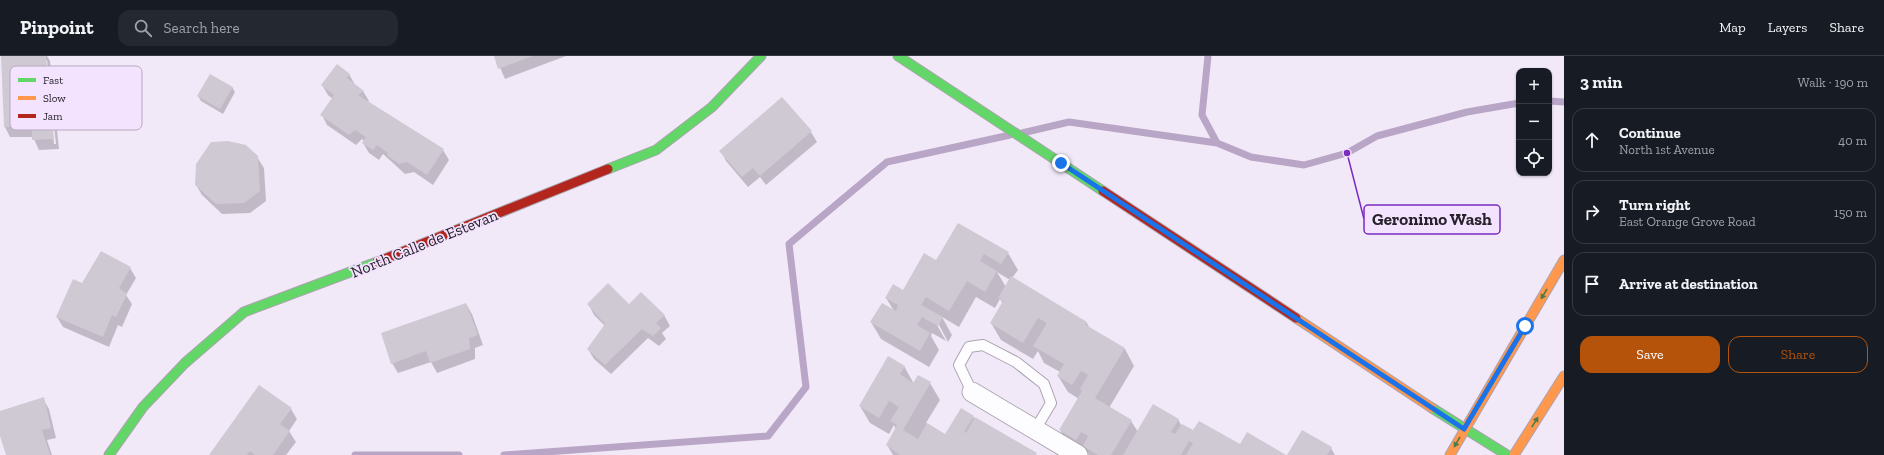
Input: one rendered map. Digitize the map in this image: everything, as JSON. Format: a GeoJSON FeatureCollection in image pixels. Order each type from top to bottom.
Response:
{"type":"FeatureCollection","features":[{"type":"Feature","properties":{"kind":"main road","name":"North Calle de Estevan"},"geometry":{"type":"LineString","coordinates":[[109,455],[143,407],[185,363],[244,312],[341,276],[656,150],[712,107],[761,56]]}},
{"type":"Feature","properties":{"kind":"main road"},"geometry":{"type":"LineString","coordinates":[[898,56],[1464,429],[1507,455]]}},
{"type":"Feature","properties":{"kind":"main road"},"geometry":{"type":"LineString","coordinates":[[1450,455],[1564,260]]}},
{"type":"Feature","properties":{"kind":"main road"},"geometry":{"type":"LineString","coordinates":[[1514,455],[1564,376]]}},
{"type":"Feature","properties":{"kind":"street"},"geometry":{"type":"LineString","coordinates":[[972,392],[1078,455]]}},
{"type":"Feature","properties":{"kind":"lane"},"geometry":{"type":"LineString","coordinates":[[972,392],[959,365],[969,347],[983,345],[1016,362],[1044,384],[1051,403],[1035,430]]}},
{"type":"Feature","properties":{"kind":"building"},"geometry":{"type":"Polygon","coordinates":[[[1,56],[46,56],[47,66],[10,66],[10,127],[4,127],[1,56]]]}},
{"type":"Feature","properties":{"kind":"building"},"geometry":{"type":"Polygon","coordinates":[[[494,56],[533,56],[498,69],[494,56]]]}},
{"type":"Feature","properties":{"kind":"building"},"geometry":{"type":"Polygon","coordinates":[[[337,64],[350,74],[347,78],[364,91],[358,95],[444,149],[427,175],[407,162],[399,164],[377,145],[373,150],[362,143],[366,137],[355,130],[349,135],[320,115],[334,95],[321,85],[337,64]]]}},
{"type":"Feature","properties":{"kind":"building"},"geometry":{"type":"Polygon","coordinates":[[[210,74],[233,87],[220,109],[197,96],[210,74]]]}},
{"type":"Feature","properties":{"kind":"building"},"geometry":{"type":"Polygon","coordinates":[[[782,97],[812,131],[760,176],[753,168],[742,177],[719,151],[782,97]]]}},
{"type":"Feature","properties":{"kind":"building"},"geometry":{"type":"Polygon","coordinates":[[[32,130],[53,130],[54,139],[32,140],[32,130]]]}},
{"type":"Feature","properties":{"kind":"building"},"geometry":{"type":"Polygon","coordinates":[[[228,141],[246,145],[258,156],[260,191],[244,203],[216,204],[195,185],[196,164],[211,142],[228,141]]]}},
{"type":"Feature","properties":{"kind":"building"},"geometry":{"type":"Polygon","coordinates":[[[958,223],[1009,252],[1001,264],[984,254],[980,261],[997,271],[985,292],[967,281],[949,311],[926,297],[921,305],[943,317],[938,326],[922,317],[917,325],[930,333],[920,351],[870,322],[882,303],[896,311],[898,305],[885,298],[893,284],[903,290],[924,253],[936,260],[958,223]]]}},
{"type":"Feature","properties":{"kind":"building"},"geometry":{"type":"Polygon","coordinates":[[[101,251],[131,267],[119,288],[127,294],[116,317],[112,315],[103,337],[56,317],[73,279],[82,283],[101,251]]]}},
{"type":"Feature","properties":{"kind":"building"},"geometry":{"type":"Polygon","coordinates":[[[1011,276],[1087,322],[1086,325],[1125,348],[1095,398],[1132,420],[1111,455],[1098,455],[1083,446],[1088,436],[1081,432],[1076,440],[1059,430],[1082,391],[1080,389],[1088,375],[1081,371],[1072,385],[1057,376],[1064,364],[1033,346],[1047,323],[1038,318],[1023,343],[990,323],[1003,301],[998,298],[1011,276]]]}},
{"type":"Feature","properties":{"kind":"building"},"geometry":{"type":"Polygon","coordinates":[[[608,283],[629,304],[641,292],[665,315],[656,323],[661,328],[653,336],[642,329],[605,365],[587,349],[605,324],[587,304],[608,283]]]}},
{"type":"Feature","properties":{"kind":"building"},"geometry":{"type":"Polygon","coordinates":[[[466,303],[478,335],[469,338],[470,349],[430,363],[426,351],[391,364],[381,333],[466,303]]]}},
{"type":"Feature","properties":{"kind":"building"},"geometry":{"type":"Polygon","coordinates":[[[888,356],[905,366],[900,374],[913,383],[918,375],[931,382],[903,430],[918,439],[927,423],[945,434],[961,408],[974,416],[964,432],[966,433],[975,417],[1037,453],[1036,455],[900,455],[886,445],[897,425],[890,421],[899,407],[889,401],[879,418],[859,406],[888,356]]]}},
{"type":"Feature","properties":{"kind":"building"},"geometry":{"type":"Polygon","coordinates":[[[259,385],[292,408],[280,424],[290,431],[273,455],[255,455],[250,451],[247,455],[209,455],[259,385]]]}},
{"type":"Feature","properties":{"kind":"building"},"geometry":{"type":"Polygon","coordinates":[[[44,397],[51,428],[42,430],[50,455],[6,455],[0,436],[0,411],[44,397]]]}},
{"type":"Feature","properties":{"kind":"building"},"geometry":{"type":"Polygon","coordinates":[[[1153,404],[1179,419],[1171,432],[1175,434],[1182,424],[1193,430],[1199,421],[1240,444],[1247,432],[1286,455],[1186,455],[1193,443],[1189,441],[1181,455],[1123,455],[1153,404]]]}},
{"type":"Feature","properties":{"kind":"building"},"geometry":{"type":"Polygon","coordinates":[[[1302,430],[1332,447],[1327,455],[1287,455],[1302,430]]]}},
{"type":"Feature","properties":{"kind":"waterway"},"geometry":{"type":"LineString","coordinates":[[1208,56],[1202,115],[1217,143],[1251,157],[1304,165],[1347,153],[1377,136],[1467,112],[1516,104]]}},
{"type":"Feature","properties":{"kind":"waterway"},"geometry":{"type":"LineString","coordinates":[[1552,101],[1564,102]]}},
{"type":"Feature","properties":{"kind":"waterway"},"geometry":{"type":"LineString","coordinates":[[1022,133],[1069,122],[1217,143]]}},
{"type":"Feature","properties":{"kind":"waterway"},"geometry":{"type":"LineString","coordinates":[[504,455],[768,436],[806,387],[789,244],[887,162],[1010,135]]}},
{"type":"Feature","properties":{"kind":"waterway"},"geometry":{"type":"LineString","coordinates":[[355,455],[459,455]]}},
{"type":"Feature","properties":{"kind":"traffic: fast"},"geometry":{"type":"LineString","coordinates":[[608,169],[656,150],[712,107],[761,56]]}},
{"type":"Feature","properties":{"kind":"traffic: fast"},"geometry":{"type":"LineString","coordinates":[[898,56],[1103,191]]}},
{"type":"Feature","properties":{"kind":"traffic: fast"},"geometry":{"type":"LineString","coordinates":[[109,455],[143,407],[185,363],[244,312],[377,262]]}},
{"type":"Feature","properties":{"kind":"traffic: fast"},"geometry":{"type":"LineString","coordinates":[[1432,408],[1507,455]]}},
{"type":"Feature","properties":{"kind":"traffic: slow"},"geometry":{"type":"LineString","coordinates":[[1450,455],[1564,260]]}},
{"type":"Feature","properties":{"kind":"traffic: slow"},"geometry":{"type":"LineString","coordinates":[[1296,318],[1432,408]]}},
{"type":"Feature","properties":{"kind":"traffic: slow"},"geometry":{"type":"LineString","coordinates":[[1514,455],[1564,376]]}},
{"type":"Feature","properties":{"kind":"traffic: jam"},"geometry":{"type":"LineString","coordinates":[[377,262],[608,169]]}},
{"type":"Feature","properties":{"kind":"traffic: jam"},"geometry":{"type":"LineString","coordinates":[[1103,191],[1296,318]]}},
{"type":"Feature","properties":{"kind":"place","name":"Geronimo Wash"},"geometry":{"type":"Point","coordinates":[1347,153]}},
{"type":"Feature","properties":{"kind":"route"},"geometry":{"type":"LineString","coordinates":[[1061,163],[1464,429],[1525,326]]}}]}
